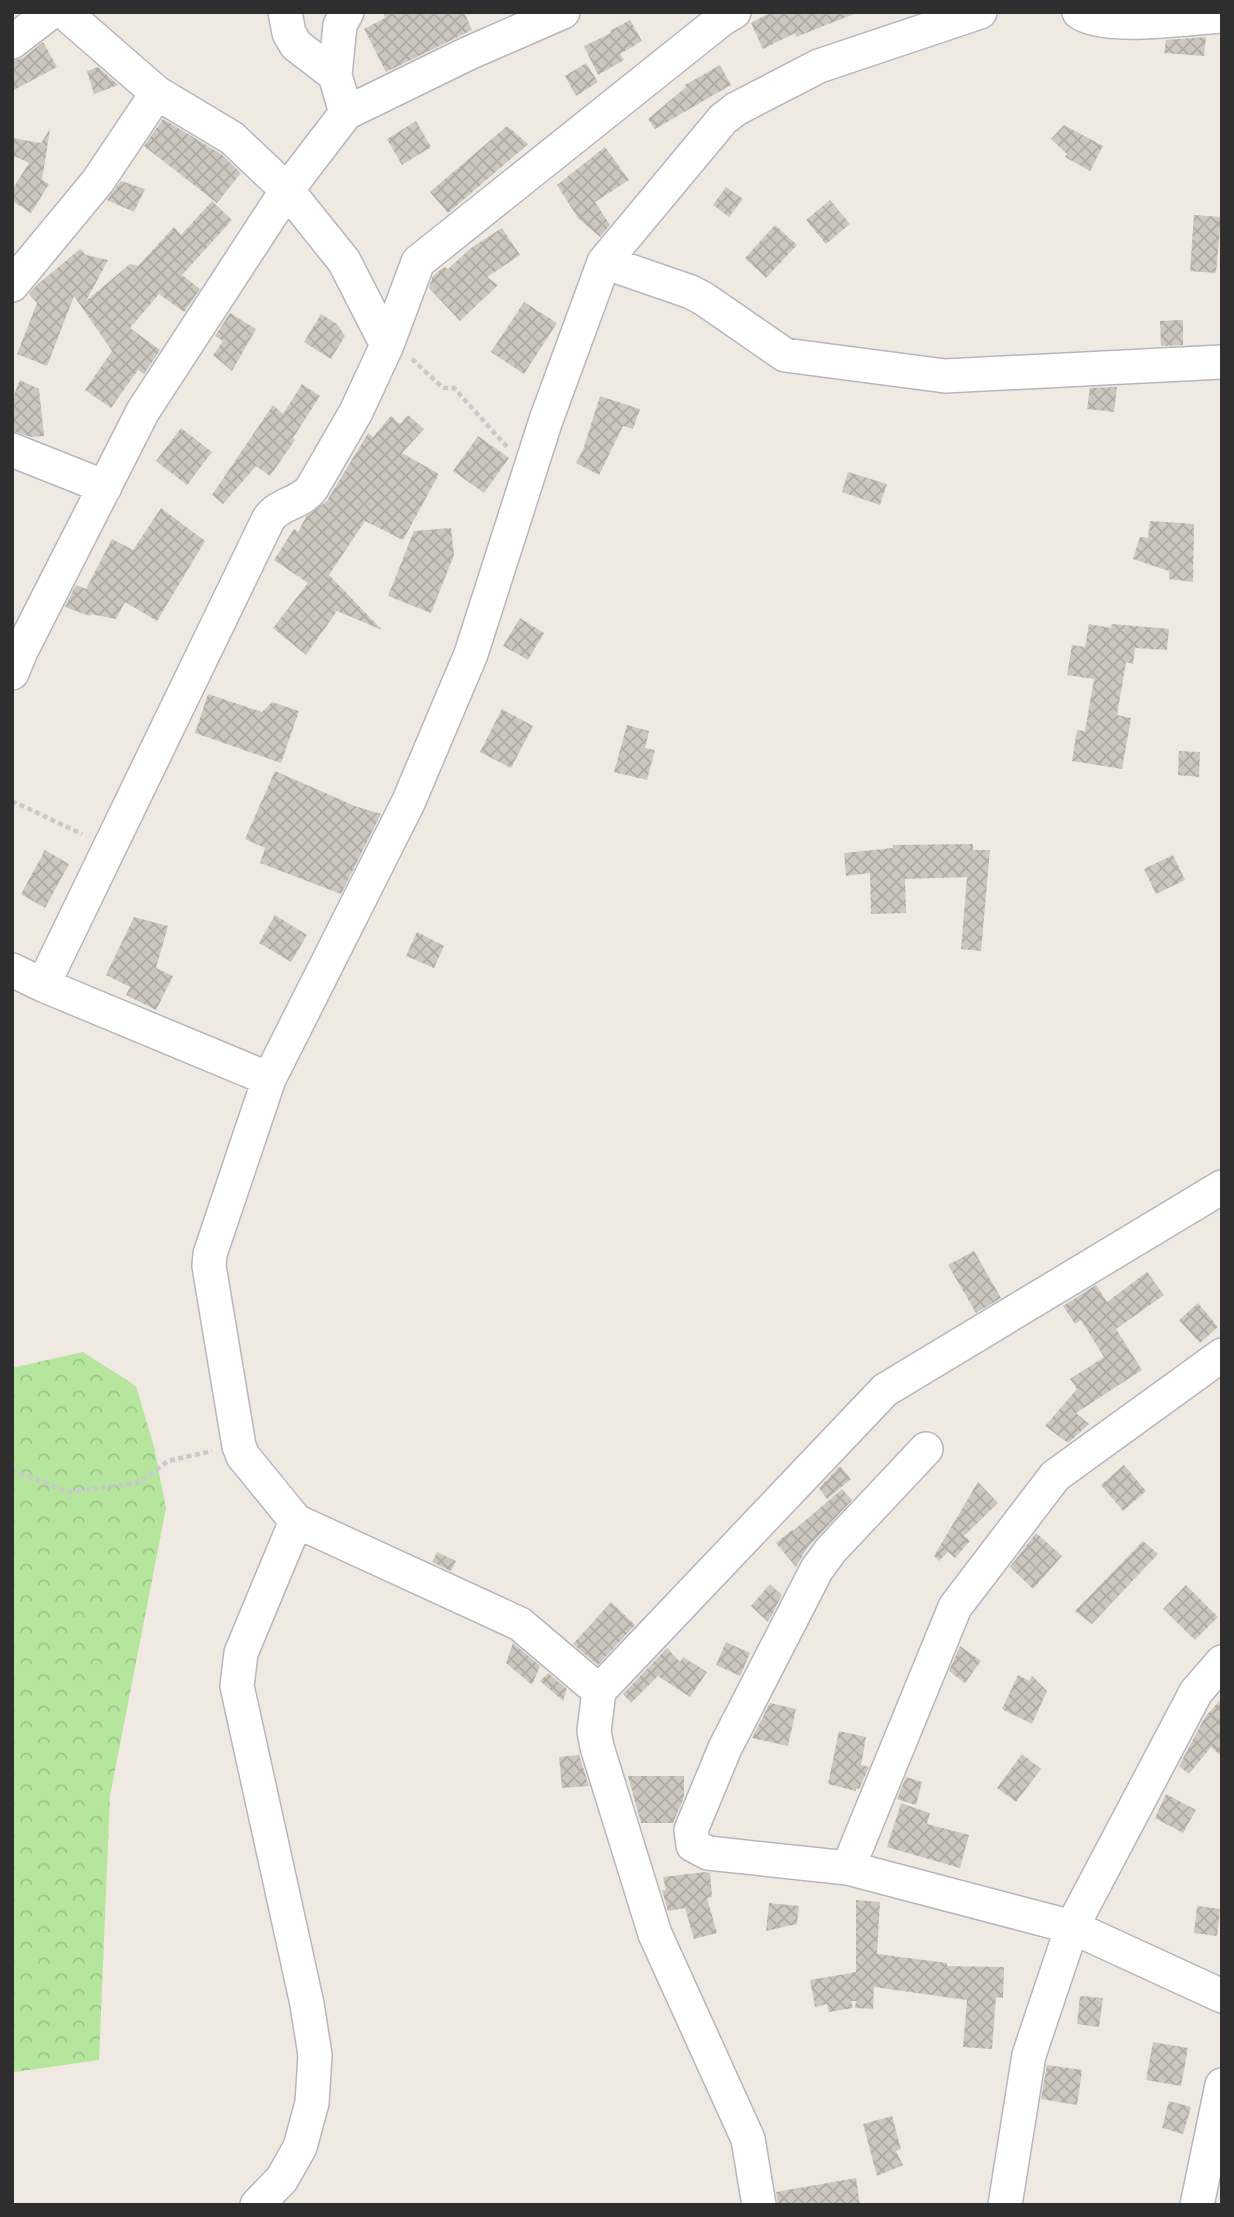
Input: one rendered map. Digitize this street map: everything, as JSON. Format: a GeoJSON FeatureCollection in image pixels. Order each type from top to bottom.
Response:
{"type":"FeatureCollection","features":[{"type":"Feature","properties":{"kind":"street"},"geometry":{"type":"LineString","coordinates":[[12,42],[51,12]]}},
{"type":"Feature","properties":{"kind":"street"},"geometry":{"type":"LineString","coordinates":[[64,12],[157,93],[232,138],[287,190],[344,261],[389,340]]}},
{"type":"Feature","properties":{"kind":"street"},"geometry":{"type":"LineString","coordinates":[[285,12],[289,33],[296,45],[335,75]]}},
{"type":"Feature","properties":{"kind":"street"},"geometry":{"type":"LineString","coordinates":[[346,113],[335,75],[340,25],[348,12]]}},
{"type":"Feature","properties":{"kind":"street"},"geometry":{"type":"LineString","coordinates":[[15,657],[143,411],[287,190],[346,113],[469,53],[563,12]]}},
{"type":"Feature","properties":{"kind":"street"},"geometry":{"type":"LineString","coordinates":[[43,985],[108,846],[271,515],[304,498],[356,412],[389,340],[418,262],[734,12]]}},
{"type":"Feature","properties":{"kind":"street"},"geometry":{"type":"LineString","coordinates":[[599,1691],[520,1624],[296,1521],[248,1464],[239,1446],[209,1266],[210,1254],[270,1079],[408,803],[471,654],[546,420],[604,262],[723,119],[736,109],[819,66],[979,12]]}},
{"type":"Feature","properties":{"kind":"street"},"geometry":{"type":"LineString","coordinates":[[1079,12],[1089,19],[1108,22],[1222,16]]}},
{"type":"Feature","properties":{"kind":"street"},"geometry":{"type":"LineString","coordinates":[[13,284],[98,181],[157,93]]}},
{"type":"Feature","properties":{"kind":"street"},"geometry":{"type":"LineString","coordinates":[[604,262],[698,295],[786,355],[959,376],[1222,362]]}},
{"type":"Feature","properties":{"kind":"street"},"geometry":{"type":"LineString","coordinates":[[12,450],[105,487]]}},
{"type":"Feature","properties":{"kind":"street"},"geometry":{"type":"LineString","coordinates":[[12,970],[270,1079]]}},
{"type":"Feature","properties":{"kind":"street"},"geometry":{"type":"LineString","coordinates":[[759,2205],[748,2139],[654,1934],[597,1746],[594,1731],[599,1691],[885,1390],[1222,1188]]}},
{"type":"Feature","properties":{"kind":"street"},"geometry":{"type":"LineString","coordinates":[[848,1868],[956,1607],[1055,1476],[1222,1355]]}},
{"type":"Feature","properties":{"kind":"street"},"geometry":{"type":"LineString","coordinates":[[926,1449],[831,1550],[817,1569],[725,1748],[691,1830],[693,1845],[708,1853],[848,1868],[1072,1927],[1222,1996]]}},
{"type":"Feature","properties":{"kind":"street"},"geometry":{"type":"LineString","coordinates":[[257,2205],[282,2179],[300,2147],[312,2103],[315,2055],[307,2004],[237,1686],[237,1669],[241,1653],[296,1521]]}},
{"type":"Feature","properties":{"kind":"street"},"geometry":{"type":"LineString","coordinates":[[1005,2205],[1029,2055],[1072,1927],[1196,1692],[1222,1662]]}},
{"type":"Feature","properties":{"kind":"street"},"geometry":{"type":"LineString","coordinates":[[1197,2205],[1222,2085]]}},
{"type":"Feature","properties":{"kind":"path"},"geometry":{"type":"LineString","coordinates":[[389,340],[443,388],[454,388],[504,446],[531,468]]}},
{"type":"Feature","properties":{"kind":"path"},"geometry":{"type":"LineString","coordinates":[[12,801],[108,846]]}},
{"type":"Feature","properties":{"kind":"path"},"geometry":{"type":"LineString","coordinates":[[12,1470],[68,1492],[138,1483],[167,1461],[239,1446]]}},
{"type":"Feature","properties":{"kind":"green space"},"geometry":{"type":"Polygon","coordinates":[[[83,1352],[136,1386],[154,1447],[166,1508],[110,1796],[99,2060],[15,2072],[12,2067],[12,1368],[83,1352]]]}},
{"type":"Feature","properties":{"kind":"building"},"geometry":{"type":"Polygon","coordinates":[[[383,12],[464,12],[472,30],[386,72],[364,29],[385,18],[383,12]]]}},
{"type":"Feature","properties":{"kind":"building"},"geometry":{"type":"Polygon","coordinates":[[[771,12],[854,14],[796,37],[795,33],[763,49],[751,23],[771,12]]]}},
{"type":"Feature","properties":{"kind":"building"},"geometry":{"type":"Polygon","coordinates":[[[630,20],[642,41],[620,54],[624,60],[598,75],[584,46],[630,20]]]}},
{"type":"Feature","properties":{"kind":"building"},"geometry":{"type":"Polygon","coordinates":[[[1206,37],[1204,56],[1164,53],[1166,40],[1206,37]]]}},
{"type":"Feature","properties":{"kind":"building"},"geometry":{"type":"Polygon","coordinates":[[[43,42],[57,67],[12,91],[12,61],[23,58],[43,42]]]}},
{"type":"Feature","properties":{"kind":"building"},"geometry":{"type":"Polygon","coordinates":[[[586,63],[598,82],[576,96],[565,76],[586,63]]]}},
{"type":"Feature","properties":{"kind":"building"},"geometry":{"type":"Polygon","coordinates":[[[720,65],[731,85],[655,129],[648,119],[686,87],[685,85],[720,65]]]}},
{"type":"Feature","properties":{"kind":"building"},"geometry":{"type":"Polygon","coordinates":[[[98,67],[118,85],[94,94],[87,71],[98,67]]]}},
{"type":"Feature","properties":{"kind":"building"},"geometry":{"type":"Polygon","coordinates":[[[163,119],[221,154],[241,173],[217,203],[144,146],[163,119]]]}},
{"type":"Feature","properties":{"kind":"building"},"geometry":{"type":"Polygon","coordinates":[[[416,121],[431,147],[402,165],[387,139],[416,121]]]}},
{"type":"Feature","properties":{"kind":"building"},"geometry":{"type":"Polygon","coordinates":[[[1064,125],[1103,146],[1090,171],[1065,157],[1067,154],[1051,139],[1064,125]]]}},
{"type":"Feature","properties":{"kind":"building"},"geometry":{"type":"Polygon","coordinates":[[[507,126],[528,144],[448,213],[430,192],[507,126]]]}},
{"type":"Feature","properties":{"kind":"building"},"geometry":{"type":"Polygon","coordinates":[[[50,129],[42,180],[49,184],[31,213],[12,201],[12,190],[29,163],[12,155],[12,138],[41,143],[50,129]]]}},
{"type":"Feature","properties":{"kind":"building"},"geometry":{"type":"Polygon","coordinates":[[[605,147],[629,180],[595,202],[610,225],[600,237],[578,218],[557,185],[605,147]]]}},
{"type":"Feature","properties":{"kind":"building"},"geometry":{"type":"Polygon","coordinates":[[[121,181],[145,189],[134,212],[107,200],[121,181]]]}},
{"type":"Feature","properties":{"kind":"building"},"geometry":{"type":"Polygon","coordinates":[[[726,187],[743,199],[729,217],[713,205],[726,187]]]}},
{"type":"Feature","properties":{"kind":"building"},"geometry":{"type":"Polygon","coordinates":[[[830,200],[850,224],[826,244],[806,220],[830,200]]]}},
{"type":"Feature","properties":{"kind":"building"},"geometry":{"type":"Polygon","coordinates":[[[212,201],[232,220],[182,275],[200,289],[184,312],[159,294],[130,328],[160,350],[144,374],[138,370],[111,408],[85,390],[112,351],[74,296],[47,366],[17,354],[37,303],[29,294],[80,249],[86,255],[108,260],[86,301],[130,264],[138,266],[174,227],[181,235],[212,201]]]}},
{"type":"Feature","properties":{"kind":"building"},"geometry":{"type":"Polygon","coordinates":[[[1194,215],[1221,217],[1216,273],[1190,271],[1194,215]]]}},
{"type":"Feature","properties":{"kind":"building"},"geometry":{"type":"Polygon","coordinates":[[[775,225],[797,245],[766,278],[745,258],[775,225]]]}},
{"type":"Feature","properties":{"kind":"building"},"geometry":{"type":"Polygon","coordinates":[[[502,228],[520,255],[487,277],[498,285],[460,321],[429,288],[433,276],[444,267],[448,269],[471,248],[502,228]]]}},
{"type":"Feature","properties":{"kind":"building"},"geometry":{"type":"Polygon","coordinates":[[[524,302],[557,323],[524,374],[491,352],[524,302]]]}},
{"type":"Feature","properties":{"kind":"building"},"geometry":{"type":"Polygon","coordinates":[[[230,313],[256,329],[232,371],[213,355],[223,341],[215,336],[230,313]]]}},
{"type":"Feature","properties":{"kind":"building"},"geometry":{"type":"Polygon","coordinates":[[[321,314],[337,324],[345,336],[331,359],[304,342],[321,314]]]}},
{"type":"Feature","properties":{"kind":"building"},"geometry":{"type":"Polygon","coordinates":[[[1183,320],[1183,345],[1161,346],[1160,321],[1183,320]]]}},
{"type":"Feature","properties":{"kind":"building"},"geometry":{"type":"Polygon","coordinates":[[[20,380],[39,389],[44,436],[32,437],[12,431],[12,400],[20,380]]]}},
{"type":"Feature","properties":{"kind":"building"},"geometry":{"type":"Polygon","coordinates":[[[302,384],[320,396],[293,438],[295,440],[270,476],[256,466],[223,504],[212,495],[273,405],[283,414],[302,384]]]}},
{"type":"Feature","properties":{"kind":"building"},"geometry":{"type":"Polygon","coordinates":[[[1117,387],[1114,412],[1087,409],[1090,388],[1117,387]]]}},
{"type":"Feature","properties":{"kind":"building"},"geometry":{"type":"Polygon","coordinates":[[[600,396],[640,409],[633,429],[623,426],[599,475],[576,463],[583,450],[600,396]]]}},
{"type":"Feature","properties":{"kind":"building"},"geometry":{"type":"Polygon","coordinates":[[[408,415],[424,429],[402,453],[439,474],[403,540],[365,521],[329,575],[382,630],[337,611],[306,655],[273,628],[308,583],[274,560],[294,529],[298,532],[306,517],[327,501],[368,433],[373,437],[391,416],[400,424],[408,415]]]}},
{"type":"Feature","properties":{"kind":"building"},"geometry":{"type":"Polygon","coordinates":[[[181,428],[212,452],[187,485],[156,461],[181,428]]]}},
{"type":"Feature","properties":{"kind":"building"},"geometry":{"type":"Polygon","coordinates":[[[478,436],[509,458],[484,493],[453,471],[478,436]]]}},
{"type":"Feature","properties":{"kind":"building"},"geometry":{"type":"Polygon","coordinates":[[[848,472],[887,484],[880,505],[842,492],[848,472]]]}},
{"type":"Feature","properties":{"kind":"building"},"geometry":{"type":"Polygon","coordinates":[[[161,508],[205,541],[157,621],[125,602],[116,619],[91,614],[90,616],[65,607],[76,585],[86,589],[112,539],[133,550],[161,508]]]}},
{"type":"Feature","properties":{"kind":"building"},"geometry":{"type":"Polygon","coordinates":[[[1150,521],[1194,524],[1193,582],[1169,579],[1169,571],[1133,559],[1140,537],[1148,538],[1150,521]]]}},
{"type":"Feature","properties":{"kind":"building"},"geometry":{"type":"Polygon","coordinates":[[[451,528],[454,555],[431,613],[388,596],[414,531],[451,528]]]}},
{"type":"Feature","properties":{"kind":"building"},"geometry":{"type":"Polygon","coordinates":[[[520,618],[544,633],[528,660],[503,646],[520,618]]]}},
{"type":"Feature","properties":{"kind":"building"},"geometry":{"type":"Polygon","coordinates":[[[1089,624],[1111,628],[1112,624],[1169,629],[1167,650],[1135,648],[1133,664],[1126,662],[1117,715],[1131,718],[1122,769],[1072,761],[1077,730],[1085,731],[1094,679],[1067,675],[1072,645],[1085,647],[1089,624]]]}},
{"type":"Feature","properties":{"kind":"building"},"geometry":{"type":"Polygon","coordinates":[[[208,694],[262,712],[272,702],[299,711],[281,763],[195,733],[208,694]]]}},
{"type":"Feature","properties":{"kind":"building"},"geometry":{"type":"Polygon","coordinates":[[[502,709],[533,726],[511,768],[480,752],[502,709]]]}},
{"type":"Feature","properties":{"kind":"building"},"geometry":{"type":"Polygon","coordinates":[[[627,725],[649,731],[645,748],[655,750],[647,780],[614,772],[627,725]]]}},
{"type":"Feature","properties":{"kind":"building"},"geometry":{"type":"Polygon","coordinates":[[[1179,751],[1200,752],[1199,777],[1178,775],[1179,751]]]}},
{"type":"Feature","properties":{"kind":"building"},"geometry":{"type":"Polygon","coordinates":[[[275,771],[355,806],[381,814],[341,894],[260,863],[265,848],[245,839],[275,771]]]}},
{"type":"Feature","properties":{"kind":"building"},"geometry":{"type":"Polygon","coordinates":[[[973,844],[973,850],[990,850],[981,951],[961,949],[967,877],[905,879],[906,913],[871,914],[870,873],[846,876],[844,853],[893,848],[893,845],[973,844]]]}},
{"type":"Feature","properties":{"kind":"building"},"geometry":{"type":"Polygon","coordinates":[[[45,850],[69,864],[45,908],[21,894],[45,850]]]}},
{"type":"Feature","properties":{"kind":"building"},"geometry":{"type":"Polygon","coordinates":[[[1173,855],[1185,880],[1156,894],[1144,869],[1173,855]]]}},
{"type":"Feature","properties":{"kind":"building"},"geometry":{"type":"Polygon","coordinates":[[[275,915],[307,935],[291,962],[259,943],[275,915]]]}},
{"type":"Feature","properties":{"kind":"building"},"geometry":{"type":"Polygon","coordinates":[[[134,917],[168,926],[156,968],[173,976],[156,1010],[126,995],[130,987],[106,975],[134,917]]]}},
{"type":"Feature","properties":{"kind":"building"},"geometry":{"type":"Polygon","coordinates":[[[417,932],[444,946],[434,968],[406,956],[417,932]]]}},
{"type":"Feature","properties":{"kind":"building"},"geometry":{"type":"Polygon","coordinates":[[[974,1251],[1001,1298],[976,1313],[948,1265],[974,1251]]]}},
{"type":"Feature","properties":{"kind":"building"},"geometry":{"type":"Polygon","coordinates":[[[1147,1272],[1164,1295],[1116,1329],[1142,1370],[1076,1413],[1089,1424],[1068,1443],[1045,1426],[1077,1389],[1070,1379],[1104,1357],[1081,1320],[1075,1324],[1063,1306],[1096,1285],[1107,1302],[1147,1272]]]}},
{"type":"Feature","properties":{"kind":"building"},"geometry":{"type":"Polygon","coordinates":[[[1198,1303],[1218,1327],[1200,1343],[1179,1320],[1198,1303]]]}},
{"type":"Feature","properties":{"kind":"building"},"geometry":{"type":"Polygon","coordinates":[[[1124,1465],[1146,1491],[1123,1511],[1101,1485],[1124,1465]]]}},
{"type":"Feature","properties":{"kind":"building"},"geometry":{"type":"Polygon","coordinates":[[[840,1466],[851,1479],[827,1499],[819,1488],[840,1466]]]}},
{"type":"Feature","properties":{"kind":"building"},"geometry":{"type":"Polygon","coordinates":[[[978,1482],[998,1503],[964,1536],[970,1541],[955,1558],[948,1552],[939,1561],[934,1556],[978,1482]]]}},
{"type":"Feature","properties":{"kind":"building"},"geometry":{"type":"Polygon","coordinates":[[[842,1489],[852,1500],[807,1548],[796,1567],[776,1543],[842,1489]]]}},
{"type":"Feature","properties":{"kind":"building"},"geometry":{"type":"Polygon","coordinates":[[[1036,1533],[1062,1556],[1033,1589],[1010,1567],[1036,1533]]]}},
{"type":"Feature","properties":{"kind":"building"},"geometry":{"type":"Polygon","coordinates":[[[1143,1541],[1158,1554],[1092,1624],[1075,1611],[1143,1541]]]}},
{"type":"Feature","properties":{"kind":"building"},"geometry":{"type":"Polygon","coordinates":[[[437,1552],[456,1561],[451,1571],[432,1562],[437,1552]]]}},
{"type":"Feature","properties":{"kind":"building"},"geometry":{"type":"Polygon","coordinates":[[[770,1584],[782,1595],[768,1622],[751,1606],[770,1584]]]}},
{"type":"Feature","properties":{"kind":"building"},"geometry":{"type":"Polygon","coordinates":[[[1186,1585],[1218,1617],[1195,1640],[1163,1609],[1186,1585]]]}},
{"type":"Feature","properties":{"kind":"building"},"geometry":{"type":"Polygon","coordinates":[[[611,1602],[635,1625],[598,1665],[573,1644],[611,1602]]]}},
{"type":"Feature","properties":{"kind":"building"},"geometry":{"type":"Polygon","coordinates":[[[726,1642],[750,1653],[740,1676],[716,1665],[726,1642]]]}},
{"type":"Feature","properties":{"kind":"building"},"geometry":{"type":"Polygon","coordinates":[[[513,1643],[540,1666],[532,1685],[506,1663],[513,1643]]]}},
{"type":"Feature","properties":{"kind":"building"},"geometry":{"type":"Polygon","coordinates":[[[960,1646],[981,1661],[965,1683],[949,1671],[960,1646]]]}},
{"type":"Feature","properties":{"kind":"building"},"geometry":{"type":"Polygon","coordinates":[[[667,1648],[680,1662],[683,1657],[707,1672],[690,1697],[658,1676],[631,1703],[623,1694],[667,1648]]]}},
{"type":"Feature","properties":{"kind":"building"},"geometry":{"type":"Polygon","coordinates":[[[548,1673],[567,1689],[563,1701],[540,1681],[548,1673]]]}},
{"type":"Feature","properties":{"kind":"building"},"geometry":{"type":"Polygon","coordinates":[[[1018,1675],[1029,1681],[1032,1676],[1047,1691],[1032,1724],[1002,1709],[1018,1675]]]}},
{"type":"Feature","properties":{"kind":"building"},"geometry":{"type":"Polygon","coordinates":[[[1222,1698],[1222,1757],[1211,1747],[1189,1774],[1179,1766],[1205,1717],[1222,1698]]]}},
{"type":"Feature","properties":{"kind":"building"},"geometry":{"type":"Polygon","coordinates":[[[770,1703],[796,1709],[788,1746],[752,1738],[770,1703]]]}},
{"type":"Feature","properties":{"kind":"building"},"geometry":{"type":"Polygon","coordinates":[[[839,1731],[866,1737],[861,1765],[869,1767],[856,1791],[828,1784],[839,1731]]]}},
{"type":"Feature","properties":{"kind":"building"},"geometry":{"type":"Polygon","coordinates":[[[1022,1754],[1041,1769],[1016,1802],[997,1788],[1022,1754]]]}},
{"type":"Feature","properties":{"kind":"building"},"geometry":{"type":"Polygon","coordinates":[[[579,1755],[589,1786],[562,1788],[559,1757],[579,1755]]]}},
{"type":"Feature","properties":{"kind":"building"},"geometry":{"type":"Polygon","coordinates":[[[628,1776],[684,1776],[684,1797],[673,1823],[641,1823],[628,1776]]]}},
{"type":"Feature","properties":{"kind":"building"},"geometry":{"type":"Polygon","coordinates":[[[906,1777],[922,1782],[916,1805],[897,1799],[906,1777]]]}},
{"type":"Feature","properties":{"kind":"building"},"geometry":{"type":"Polygon","coordinates":[[[1166,1794],[1196,1810],[1183,1833],[1155,1818],[1166,1794]]]}},
{"type":"Feature","properties":{"kind":"building"},"geometry":{"type":"Polygon","coordinates":[[[901,1803],[930,1813],[927,1824],[969,1835],[960,1868],[887,1847],[901,1803]]]}},
{"type":"Feature","properties":{"kind":"building"},"geometry":{"type":"Polygon","coordinates":[[[710,1873],[712,1897],[707,1898],[717,1933],[694,1939],[685,1908],[668,1911],[662,1890],[666,1890],[663,1877],[710,1873]]]}},
{"type":"Feature","properties":{"kind":"building"},"geometry":{"type":"Polygon","coordinates":[[[856,1900],[880,1902],[877,1954],[947,1963],[947,1966],[1004,1967],[1003,1998],[996,1997],[992,2049],[963,2047],[967,2000],[874,1987],[873,2009],[855,2008],[856,2001],[851,2001],[853,2008],[829,2012],[827,2004],[815,2007],[810,1980],[856,1972],[856,1900]]]}},
{"type":"Feature","properties":{"kind":"building"},"geometry":{"type":"Polygon","coordinates":[[[769,1903],[799,1906],[797,1924],[766,1931],[769,1903]]]}},
{"type":"Feature","properties":{"kind":"building"},"geometry":{"type":"Polygon","coordinates":[[[1197,1906],[1220,1909],[1217,1936],[1194,1933],[1197,1906]]]}},
{"type":"Feature","properties":{"kind":"building"},"geometry":{"type":"Polygon","coordinates":[[[1080,1996],[1103,1998],[1099,2027],[1077,2024],[1080,1996]]]}},
{"type":"Feature","properties":{"kind":"building"},"geometry":{"type":"Polygon","coordinates":[[[1153,2042],[1188,2048],[1181,2086],[1146,2080],[1153,2042]]]}},
{"type":"Feature","properties":{"kind":"building"},"geometry":{"type":"Polygon","coordinates":[[[1047,2065],[1082,2070],[1077,2105],[1041,2099],[1047,2065]]]}},
{"type":"Feature","properties":{"kind":"building"},"geometry":{"type":"Polygon","coordinates":[[[1169,2101],[1191,2107],[1183,2134],[1162,2128],[1169,2101]]]}},
{"type":"Feature","properties":{"kind":"building"},"geometry":{"type":"Polygon","coordinates":[[[892,2116],[901,2149],[896,2151],[903,2165],[877,2176],[863,2124],[892,2116]]]}},
{"type":"Feature","properties":{"kind":"building"},"geometry":{"type":"Polygon","coordinates":[[[856,2178],[860,2205],[778,2205],[776,2192],[856,2178]]]}}]}
